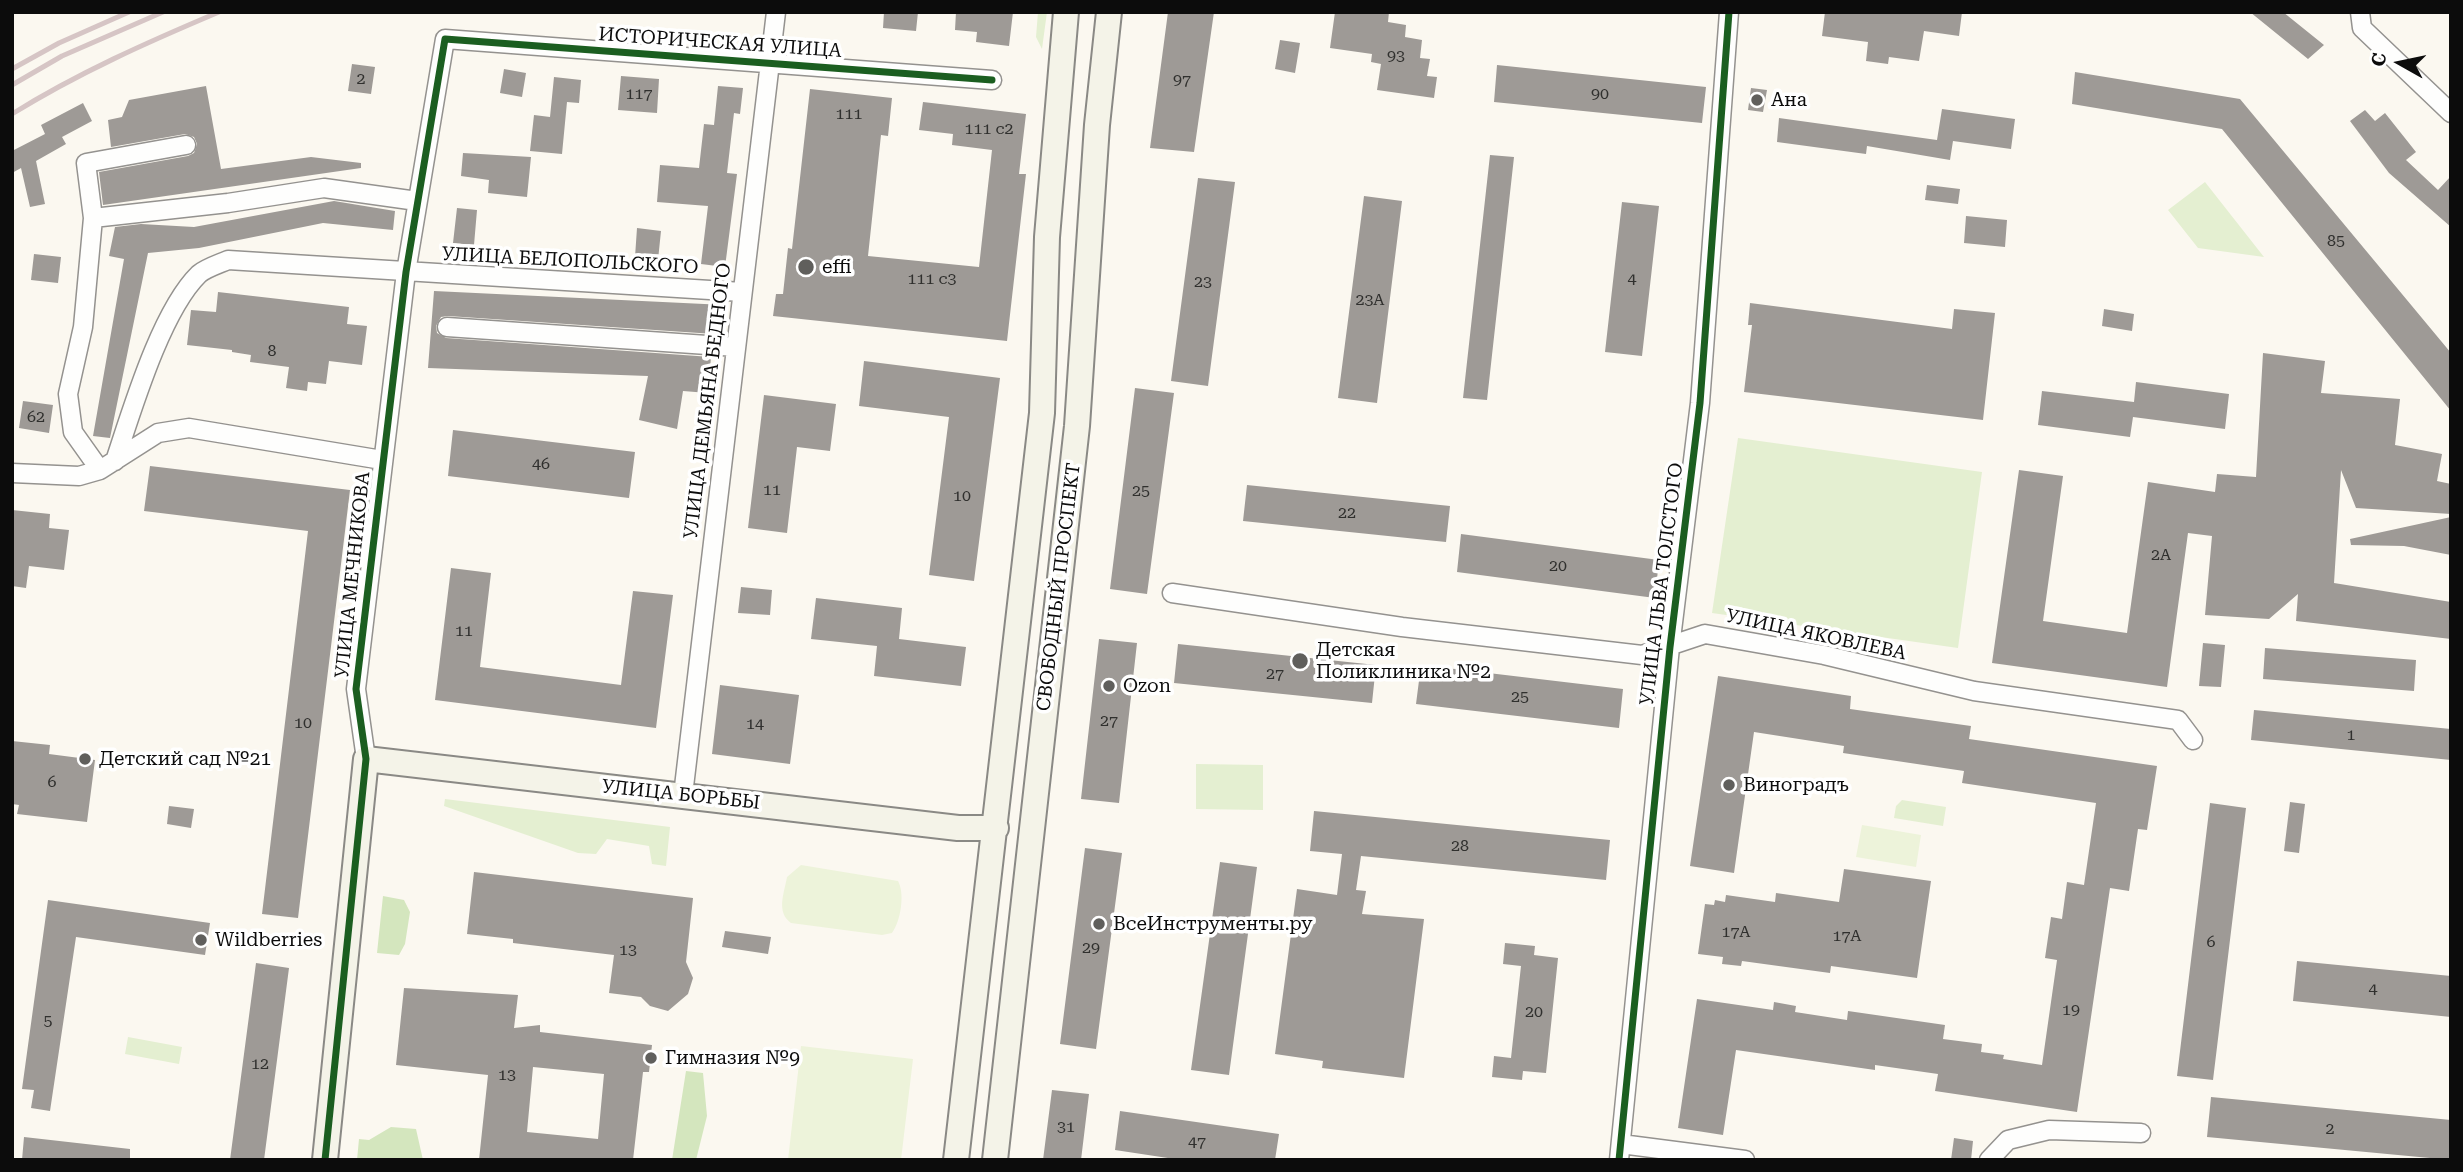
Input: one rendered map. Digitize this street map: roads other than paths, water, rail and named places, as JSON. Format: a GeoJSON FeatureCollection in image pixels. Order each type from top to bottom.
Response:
{"type":"FeatureCollection","features":[{"type":"Feature","properties":{"kind":"main road","name":"СВОБОДНЫЙ ПРОСПЕКТ"},"geometry":{"type":"LineString","coordinates":[[956,1160],[1042,413],[1047,237],[1066,12]]}},
{"type":"Feature","properties":{"kind":"main road","name":"СВОБОДНЫЙ ПРОСПЕКТ"},"geometry":{"type":"LineString","coordinates":[[995,1160],[1077,426],[1097,125],[1109,12]]}},
{"type":"Feature","properties":{"kind":"main road","name":"УЛИЦА БОРЬБЫ"},"geometry":{"type":"LineString","coordinates":[[366,759],[958,828],[996,828]]}},
{"type":"Feature","properties":{"kind":"main road","name":"УЛИЦА МЕЧНИКОВА"},"geometry":{"type":"LineString","coordinates":[[325,1160],[366,759]]}},
{"type":"Feature","properties":{"kind":"street","name":"УЛИЦА ДЕМЬЯНА БЕДНОГО"},"geometry":{"type":"LineString","coordinates":[[683,795],[776,12]]}},
{"type":"Feature","properties":{"kind":"street","name":"УЛИЦА ЛЬВА ТОЛСТОГО"},"geometry":{"type":"LineString","coordinates":[[1620,1152],[1670,647],[1706,335],[1729,12]]}},
{"type":"Feature","properties":{"kind":"street"},"geometry":{"type":"LineString","coordinates":[[2360,12],[2362,28],[2451,113]]}},
{"type":"Feature","properties":{"kind":"street","name":"ИСТОРИЧЕСКАЯ УЛИЦА"},"geometry":{"type":"LineString","coordinates":[[445,39],[992,80]]}},
{"type":"Feature","properties":{"kind":"street","name":"УЛИЦА МЕЧНИКОВА"},"geometry":{"type":"LineString","coordinates":[[366,759],[356,689],[406,272],[445,39]]}},
{"type":"Feature","properties":{"kind":"street"},"geometry":{"type":"LineString","coordinates":[[107,465],[73,432],[68,394],[83,327],[93,218],[86,163],[187,145]]}},
{"type":"Feature","properties":{"kind":"street"},"geometry":{"type":"LineString","coordinates":[[93,218],[229,204],[324,188],[417,201]]}},
{"type":"Feature","properties":{"kind":"street","name":"УЛИЦА БЕЛОПОЛЬСКОГО"},"geometry":{"type":"LineString","coordinates":[[107,465],[156,349],[183,296],[200,273],[228,260],[743,292]]}},
{"type":"Feature","properties":{"kind":"street"},"geometry":{"type":"LineString","coordinates":[[447,327],[736,346]]}},
{"type":"Feature","properties":{"kind":"street"},"geometry":{"type":"LineString","coordinates":[[12,473],[64,477],[107,465],[158,433],[189,428],[382,460]]}},
{"type":"Feature","properties":{"kind":"street","name":"УЛИЦА ЯКОВЛЕВА"},"geometry":{"type":"LineString","coordinates":[[1172,593],[1402,627],[1642,655],[1705,634],[1824,655],[1974,691],[2178,720],[2193,740]]}},
{"type":"Feature","properties":{"kind":"street"},"geometry":{"type":"LineString","coordinates":[[1989,1160],[2008,1140],[2049,1130],[2141,1133]]}},
{"type":"Feature","properties":{"kind":"street"},"geometry":{"type":"LineString","coordinates":[[1620,1152],[1743,1159]]}},
{"type":"Feature","properties":{"kind":"railway"},"geometry":{"type":"LineString","coordinates":[[12,69],[59,43],[129,12]]}},
{"type":"Feature","properties":{"kind":"railway"},"geometry":{"type":"LineString","coordinates":[[12,85],[62,56],[163,12]]}},
{"type":"Feature","properties":{"kind":"railway"},"geometry":{"type":"LineString","coordinates":[[12,114],[114,59],[219,12]]}},
{"type":"Feature","properties":{"kind":"place","name":"Ана"},"geometry":{"type":"Point","coordinates":[1757,100]}},
{"type":"Feature","properties":{"kind":"place","name":"effi"},"geometry":{"type":"Point","coordinates":[806,267]}},
{"type":"Feature","properties":{"kind":"place","name":"Детская Поликлиника №2"},"geometry":{"type":"Point","coordinates":[1300,661]}},
{"type":"Feature","properties":{"kind":"place","name":"Ozon"},"geometry":{"type":"Point","coordinates":[1109,686]}},
{"type":"Feature","properties":{"kind":"place","name":"Детский сад №21"},"geometry":{"type":"Point","coordinates":[85,759]}},
{"type":"Feature","properties":{"kind":"place","name":"Виноградъ"},"geometry":{"type":"Point","coordinates":[1729,785]}},
{"type":"Feature","properties":{"kind":"place","name":"ВсеИнструменты.ру"},"geometry":{"type":"Point","coordinates":[1099,924]}},
{"type":"Feature","properties":{"kind":"place","name":"Wildberries"},"geometry":{"type":"Point","coordinates":[201,940]}},
{"type":"Feature","properties":{"kind":"place","name":"Гимназия №9"},"geometry":{"type":"Point","coordinates":[651,1058]}}]}
